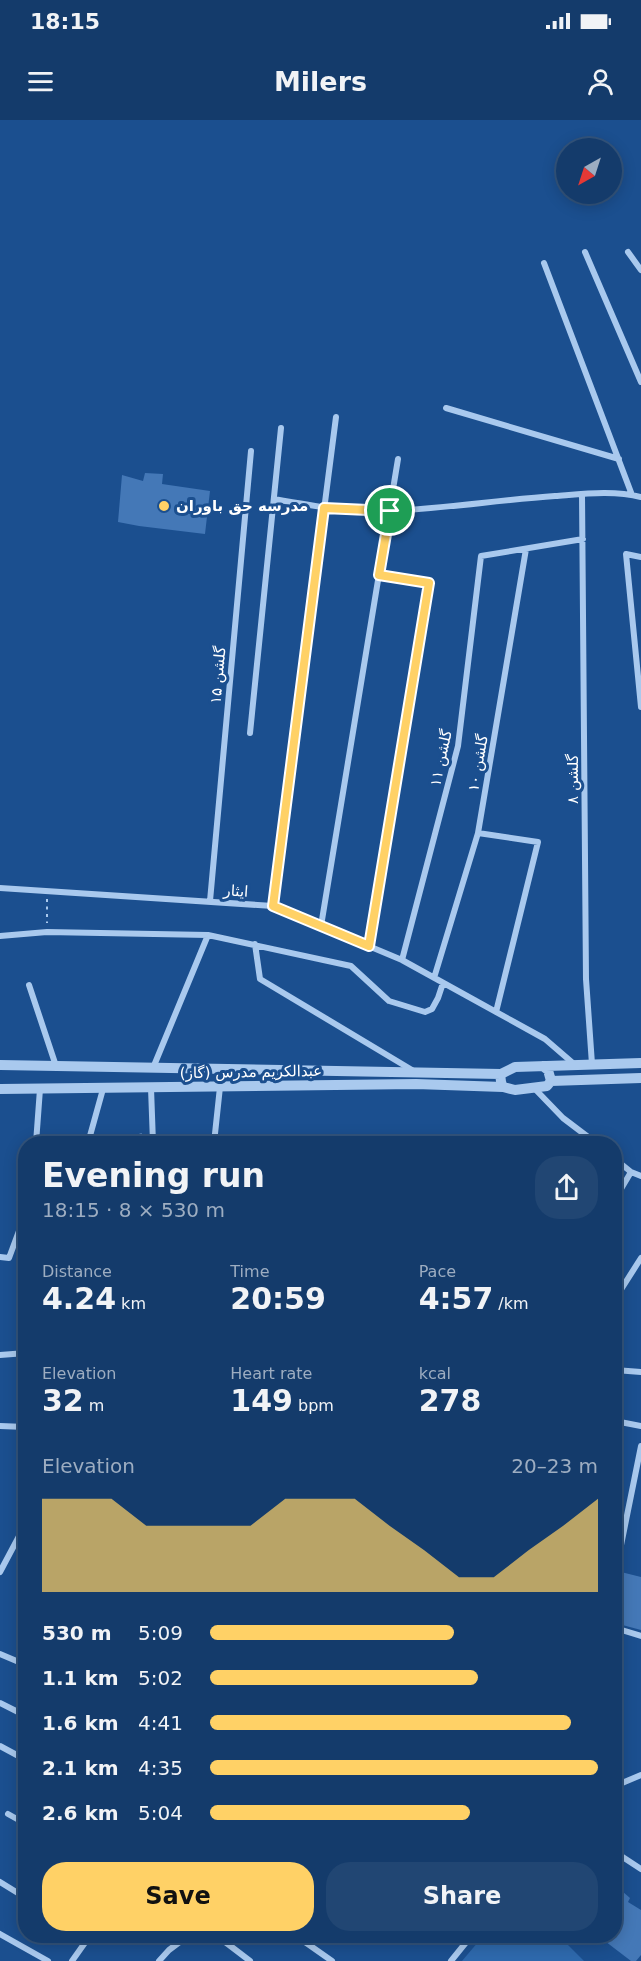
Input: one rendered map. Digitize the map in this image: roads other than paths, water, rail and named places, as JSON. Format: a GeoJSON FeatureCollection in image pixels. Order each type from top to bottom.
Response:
{"type":"FeatureCollection","features":[{"type":"Feature","properties":{"kind":"street"},"geometry":{"type":"LineString","coordinates":[[585,252],[641,382]]}},
{"type":"Feature","properties":{"kind":"street"},"geometry":{"type":"LineString","coordinates":[[628,252],[641,270]]}},
{"type":"Feature","properties":{"kind":"street"},"geometry":{"type":"LineString","coordinates":[[544,263],[632,495]]}},
{"type":"Feature","properties":{"kind":"street"},"geometry":{"type":"LineString","coordinates":[[446,408],[619,459]]}},
{"type":"Feature","properties":{"kind":"street"},"geometry":{"type":"LineString","coordinates":[[273,906],[336,417]]}},
{"type":"Feature","properties":{"kind":"street"},"geometry":{"type":"LineString","coordinates":[[250,733],[281,428]]}},
{"type":"Feature","properties":{"kind":"street","name":"گلشن ۱۵"},"geometry":{"type":"LineString","coordinates":[[210,901],[251,451]]}},
{"type":"Feature","properties":{"kind":"street"},"geometry":{"type":"LineString","coordinates":[[321,926],[398,459]]}},
{"type":"Feature","properties":{"kind":"street"},"geometry":{"type":"LineString","coordinates":[[274,499],[324,508],[390,511],[582,494],[641,497]]}},
{"type":"Feature","properties":{"kind":"street","name":"گلشن ۸"},"geometry":{"type":"LineString","coordinates":[[582,494],[586,979],[592,1064]]}},
{"type":"Feature","properties":{"kind":"street"},"geometry":{"type":"LineString","coordinates":[[526,549],[583,539]]}},
{"type":"Feature","properties":{"kind":"street","name":"گلشن ۱۱"},"geometry":{"type":"LineString","coordinates":[[402,960],[458,746],[481,556],[526,549]]}},
{"type":"Feature","properties":{"kind":"street","name":"گلشن ۱۰"},"geometry":{"type":"LineString","coordinates":[[434,978],[478,833],[526,549]]}},
{"type":"Feature","properties":{"kind":"street"},"geometry":{"type":"LineString","coordinates":[[641,557],[626,554],[641,707]]}},
{"type":"Feature","properties":{"kind":"street"},"geometry":{"type":"LineString","coordinates":[[369,946],[429,583],[379,575]]}},
{"type":"Feature","properties":{"kind":"street"},"geometry":{"type":"LineString","coordinates":[[478,833],[538,842],[496,1012]]}},
{"type":"Feature","properties":{"kind":"street","name":"ایثار"},"geometry":{"type":"LineString","coordinates":[[0,888],[273,906],[402,960],[545,1039],[575,1064]]}},
{"type":"Feature","properties":{"kind":"street"},"geometry":{"type":"LineString","coordinates":[[0,936],[47,932],[208,934],[351,966],[389,1001],[425,1012],[432,1009],[443,982]]}},
{"type":"Feature","properties":{"kind":"street"},"geometry":{"type":"LineString","coordinates":[[153,1136],[151,1088],[153,1068],[208,934]]}},
{"type":"Feature","properties":{"kind":"street"},"geometry":{"type":"LineString","coordinates":[[255,944],[260,980],[415,1072]]}},
{"type":"Feature","properties":{"kind":"street"},"geometry":{"type":"LineString","coordinates":[[29,985],[56,1066]]}},
{"type":"Feature","properties":{"kind":"street"},"geometry":{"type":"LineString","coordinates":[[543,1066],[641,1063]]}},
{"type":"Feature","properties":{"kind":"street","name":"عبدالکریم مدرس (گاز)"},"geometry":{"type":"LineString","coordinates":[[0,1065],[501,1074],[515,1067],[543,1066]]}},
{"type":"Feature","properties":{"kind":"street"},"geometry":{"type":"LineString","coordinates":[[543,1066],[548,1070],[551,1081]]}},
{"type":"Feature","properties":{"kind":"street"},"geometry":{"type":"LineString","coordinates":[[501,1074],[503,1087]]}},
{"type":"Feature","properties":{"kind":"street"},"geometry":{"type":"LineString","coordinates":[[586,1136],[562,1118],[535,1089],[547,1086],[551,1081],[641,1078]]}},
{"type":"Feature","properties":{"kind":"street","name":"عبدالکریم مدرس (گاز)"},"geometry":{"type":"LineString","coordinates":[[0,1089],[416,1083],[503,1087],[515,1090],[535,1089]]}},
{"type":"Feature","properties":{"kind":"street"},"geometry":{"type":"LineString","coordinates":[[215,1136],[220,1087]]}},
{"type":"Feature","properties":{"kind":"street"},"geometry":{"type":"LineString","coordinates":[[37,1136],[40,1089]]}},
{"type":"Feature","properties":{"kind":"street"},"geometry":{"type":"LineString","coordinates":[[90,1136],[103,1089]]}},
{"type":"Feature","properties":{"kind":"street"},"geometry":{"type":"LineString","coordinates":[[622,1165],[641,1176]]}},
{"type":"Feature","properties":{"kind":"street"},"geometry":{"type":"LineString","coordinates":[[622,1187],[631,1172]]}},
{"type":"Feature","properties":{"kind":"street"},"geometry":{"type":"LineString","coordinates":[[0,1257],[9,1258],[18,1234]]}},
{"type":"Feature","properties":{"kind":"street"},"geometry":{"type":"LineString","coordinates":[[622,1288],[641,1258]]}},
{"type":"Feature","properties":{"kind":"street"},"geometry":{"type":"LineString","coordinates":[[0,1355],[18,1354]]}},
{"type":"Feature","properties":{"kind":"street"},"geometry":{"type":"LineString","coordinates":[[622,1371],[639,1372],[641,1364]]}},
{"type":"Feature","properties":{"kind":"street"},"geometry":{"type":"LineString","coordinates":[[622,1422],[641,1426]]}},
{"type":"Feature","properties":{"kind":"street"},"geometry":{"type":"LineString","coordinates":[[0,1426],[18,1427]]}},
{"type":"Feature","properties":{"kind":"street"},"geometry":{"type":"LineString","coordinates":[[622,1540],[641,1446]]}},
{"type":"Feature","properties":{"kind":"street"},"geometry":{"type":"LineString","coordinates":[[0,1572],[18,1538]]}},
{"type":"Feature","properties":{"kind":"street"},"geometry":{"type":"LineString","coordinates":[[622,1630],[641,1636]]}},
{"type":"Feature","properties":{"kind":"street"},"geometry":{"type":"LineString","coordinates":[[0,1654],[18,1662]]}},
{"type":"Feature","properties":{"kind":"street"},"geometry":{"type":"LineString","coordinates":[[0,1703],[18,1712]]}},
{"type":"Feature","properties":{"kind":"street"},"geometry":{"type":"LineString","coordinates":[[0,1746],[18,1756]]}},
{"type":"Feature","properties":{"kind":"street"},"geometry":{"type":"LineString","coordinates":[[622,1783],[641,1774]]}},
{"type":"Feature","properties":{"kind":"street"},"geometry":{"type":"LineString","coordinates":[[8,1814],[18,1820]]}},
{"type":"Feature","properties":{"kind":"street"},"geometry":{"type":"LineString","coordinates":[[622,1857],[641,1869]]}},
{"type":"Feature","properties":{"kind":"street"},"geometry":{"type":"LineString","coordinates":[[0,1882],[18,1893]]}},
{"type":"Feature","properties":{"kind":"street"},"geometry":{"type":"LineString","coordinates":[[0,1934],[48,1961]]}},
{"type":"Feature","properties":{"kind":"street"},"geometry":{"type":"LineString","coordinates":[[72,1961],[85,1943]]}},
{"type":"Feature","properties":{"kind":"street"},"geometry":{"type":"LineString","coordinates":[[159,1961],[178,1943]]}},
{"type":"Feature","properties":{"kind":"street"},"geometry":{"type":"LineString","coordinates":[[226,1943],[250,1961]]}},
{"type":"Feature","properties":{"kind":"street"},"geometry":{"type":"LineString","coordinates":[[306,1943],[332,1961]]}},
{"type":"Feature","properties":{"kind":"street"},"geometry":{"type":"LineString","coordinates":[[451,1961],[464,1943]]}},
{"type":"Feature","properties":{"kind":"place","name":"مدرسه حق باوران"},"geometry":{"type":"Point","coordinates":[164,506]}}]}
